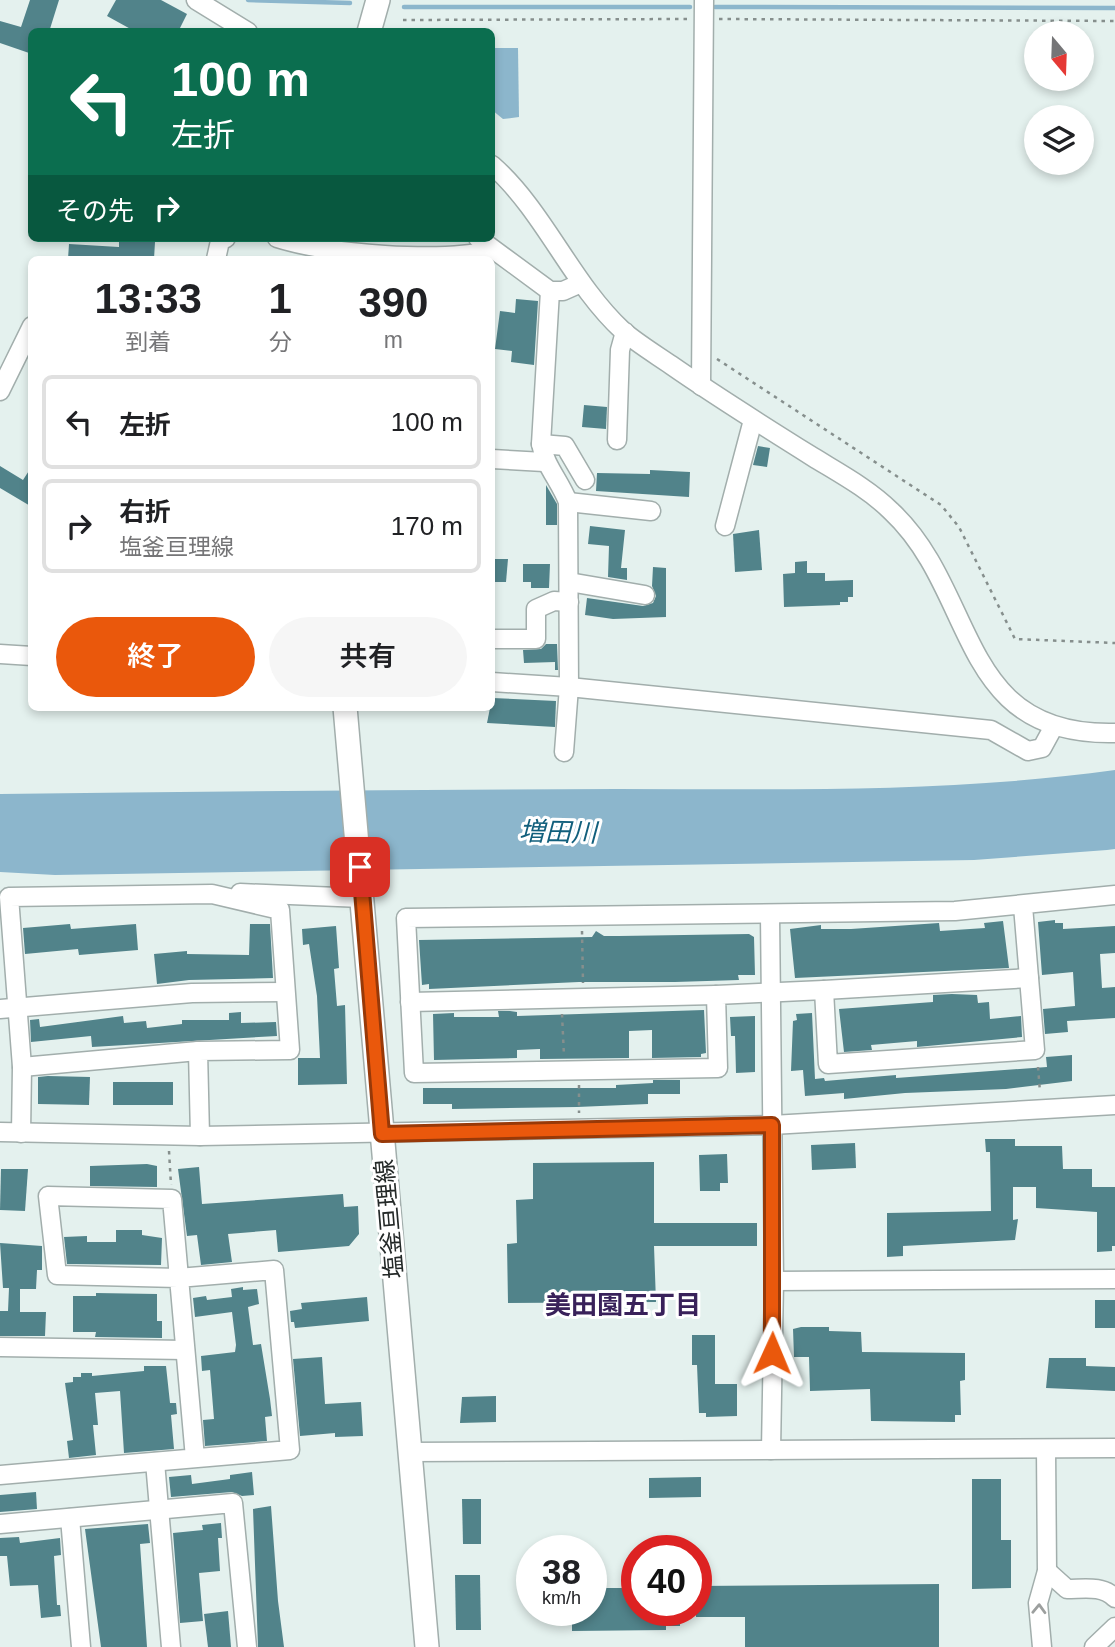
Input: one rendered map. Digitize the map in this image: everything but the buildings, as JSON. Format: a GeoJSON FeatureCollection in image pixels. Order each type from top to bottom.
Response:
{"type":"FeatureCollection","features":[{"type":"Feature","properties":{"kind":"main road"},"geometry":{"type":"LineString","coordinates":[[370,28],[378,0]]}},
{"type":"Feature","properties":{"kind":"main road","name":"塩釜亘理線"},"geometry":{"type":"LineString","coordinates":[[345,711],[427,1647]]}},
{"type":"Feature","properties":{"kind":"street"},"geometry":{"type":"LineString","coordinates":[[196,0],[237,28]]}},
{"type":"Feature","properties":{"kind":"street"},"geometry":{"type":"LineString","coordinates":[[701,386],[704,0]]}},
{"type":"Feature","properties":{"kind":"street"},"geometry":{"type":"LineString","coordinates":[[495,168],[528,207],[581,283],[625,332],[701,386],[849,479],[889,509],[913,532],[927,552],[972,650],[994,685],[1030,714],[1054,726],[1093,734],[1115,733]]}},
{"type":"Feature","properties":{"kind":"street"},"geometry":{"type":"LineString","coordinates":[[296,242],[329,249],[468,256],[485,244],[550,291],[564,290],[581,283]]}},
{"type":"Feature","properties":{"kind":"street"},"geometry":{"type":"LineString","coordinates":[[550,291],[541,444],[544,462],[558,477],[568,502],[569,687],[564,752]]}},
{"type":"Feature","properties":{"kind":"street"},"geometry":{"type":"LineString","coordinates":[[617,440],[620,350],[625,332]]}},
{"type":"Feature","properties":{"kind":"street"},"geometry":{"type":"LineString","coordinates":[[0,391],[28,334]]}},
{"type":"Feature","properties":{"kind":"street"},"geometry":{"type":"LineString","coordinates":[[725,526],[753,420]]}},
{"type":"Feature","properties":{"kind":"street"},"geometry":{"type":"LineString","coordinates":[[541,444],[565,446],[585,480]]}},
{"type":"Feature","properties":{"kind":"street"},"geometry":{"type":"LineString","coordinates":[[495,459],[544,462]]}},
{"type":"Feature","properties":{"kind":"street"},"geometry":{"type":"LineString","coordinates":[[568,502],[652,511]]}},
{"type":"Feature","properties":{"kind":"street"},"geometry":{"type":"LineString","coordinates":[[569,582],[645,594]]}},
{"type":"Feature","properties":{"kind":"street"},"geometry":{"type":"LineString","coordinates":[[495,639],[536,639],[536,610],[554,601],[569,601]]}},
{"type":"Feature","properties":{"kind":"street"},"geometry":{"type":"LineString","coordinates":[[0,654],[28,656]]}},
{"type":"Feature","properties":{"kind":"street"},"geometry":{"type":"LineString","coordinates":[[495,682],[569,687],[991,730],[1028,751],[1041,748],[1054,726]]}},
{"type":"Feature","properties":{"kind":"street"},"geometry":{"type":"LineString","coordinates":[[22,1067],[198,1051],[290,1050],[279,910],[212,894]]}},
{"type":"Feature","properties":{"kind":"street"},"geometry":{"type":"LineString","coordinates":[[21,1133],[22,1067],[9,1008],[4,896],[362,895]]}},
{"type":"Feature","properties":{"kind":"street"},"geometry":{"type":"LineString","coordinates":[[716,995],[718,1068],[414,1073],[406,918],[955,911],[1115,895]]}},
{"type":"Feature","properties":{"kind":"street"},"geometry":{"type":"LineString","coordinates":[[824,990],[828,1064],[1035,1050],[1023,906]]}},
{"type":"Feature","properties":{"kind":"street"},"geometry":{"type":"LineString","coordinates":[[771,915],[774,1281],[771,1450]]}},
{"type":"Feature","properties":{"kind":"street"},"geometry":{"type":"LineString","coordinates":[[410,1002],[770,994],[1029,978]]}},
{"type":"Feature","properties":{"kind":"street"},"geometry":{"type":"LineString","coordinates":[[9,1008],[191,993],[285,992]]}},
{"type":"Feature","properties":{"kind":"street"},"geometry":{"type":"LineString","coordinates":[[198,1051],[200,1136]]}},
{"type":"Feature","properties":{"kind":"street"},"geometry":{"type":"LineString","coordinates":[[0,1132],[200,1136],[772,1125],[1115,1105]]}},
{"type":"Feature","properties":{"kind":"street"},"geometry":{"type":"LineString","coordinates":[[0,1475],[290,1450],[274,1270],[178,1278],[57,1275],[48,1196],[172,1199],[178,1278],[195,1458]]}},
{"type":"Feature","properties":{"kind":"street"},"geometry":{"type":"LineString","coordinates":[[774,1281],[1115,1279]]}},
{"type":"Feature","properties":{"kind":"street"},"geometry":{"type":"LineString","coordinates":[[0,1346],[185,1350]]}},
{"type":"Feature","properties":{"kind":"street"},"geometry":{"type":"LineString","coordinates":[[1042,1647],[1038,1603],[1047,1571],[1046,1448]]}},
{"type":"Feature","properties":{"kind":"street"},"geometry":{"type":"LineString","coordinates":[[409,1452],[1115,1448]]}},
{"type":"Feature","properties":{"kind":"street"},"geometry":{"type":"LineString","coordinates":[[155,1462],[171,1647]]}},
{"type":"Feature","properties":{"kind":"street"},"geometry":{"type":"LineString","coordinates":[[0,1524],[233,1503],[247,1647]]}},
{"type":"Feature","properties":{"kind":"street"},"geometry":{"type":"LineString","coordinates":[[70,1518],[81,1647]]}},
{"type":"Feature","properties":{"kind":"street"},"geometry":{"type":"LineString","coordinates":[[1047,1571],[1068,1589],[1097,1588],[1109,1592],[1115,1598]]}},
{"type":"Feature","properties":{"kind":"street"},"geometry":{"type":"LineString","coordinates":[[1094,1647],[1115,1627]]}},
{"type":"Feature","properties":{"kind":"path"},"geometry":{"type":"LineString","coordinates":[[403,20],[1115,21]]}},
{"type":"Feature","properties":{"kind":"path"},"geometry":{"type":"LineString","coordinates":[[701,348],[941,505],[959,527],[1015,639],[1115,643]]}},
{"type":"Feature","properties":{"kind":"path"},"geometry":{"type":"LineString","coordinates":[[582,917],[583,997]]}},
{"type":"Feature","properties":{"kind":"path"},"geometry":{"type":"LineString","coordinates":[[561,997],[579,1115]]}},
{"type":"Feature","properties":{"kind":"path"},"geometry":{"type":"LineString","coordinates":[[1035,1050],[1040,1092]]}},
{"type":"Feature","properties":{"kind":"path"},"geometry":{"type":"LineString","coordinates":[[169,1151],[172,1199]]}},
{"type":"Feature","properties":{"kind":"water"},"geometry":{"type":"Polygon","coordinates":[[[495,48],[518,48],[519,117],[503,119],[495,112],[495,48]]]}},
{"type":"Feature","properties":{"kind":"water","name":"増田川"},"geometry":{"type":"Polygon","coordinates":[[[1115,770],[1115,849],[1107,850],[974,860],[55,875],[0,872],[0,794],[866,788],[991,783],[1115,770]]]}},
{"type":"Feature","properties":{"kind":"waterway"},"geometry":{"type":"LineString","coordinates":[[248,0],[350,3]]}},
{"type":"Feature","properties":{"kind":"waterway"},"geometry":{"type":"LineString","coordinates":[[404,7],[690,7]]}},
{"type":"Feature","properties":{"kind":"waterway"},"geometry":{"type":"LineString","coordinates":[[715,7],[1115,8]]}},
{"type":"Feature","properties":{"kind":"district","name":"美田園五丁目"},"geometry":{"type":"Point","coordinates":[623,1305]}},
{"type":"Feature","properties":{"kind":"route"},"geometry":{"type":"LineString","coordinates":[[360,867],[382,1134],[772,1125],[772,1353]]}}]}
